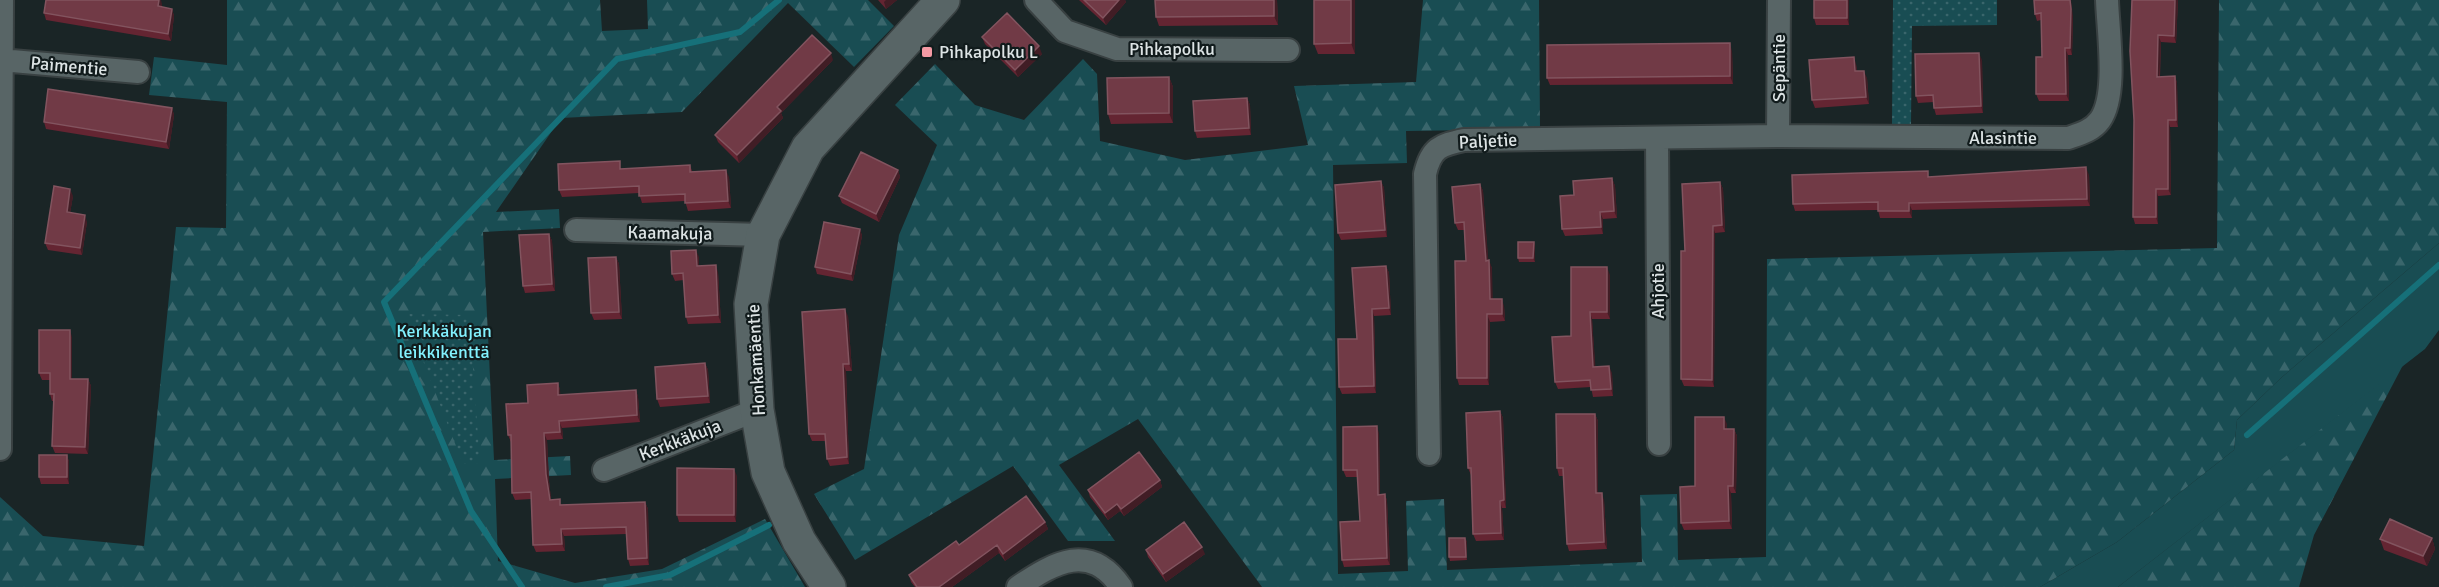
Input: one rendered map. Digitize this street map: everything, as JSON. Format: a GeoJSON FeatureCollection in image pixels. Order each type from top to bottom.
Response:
{"type":"FeatureCollection","features":[{"type":"Feature","properties":{"kind":"street"},"geometry":{"type":"LineString","coordinates":[[0,449],[2,0]]}},
{"type":"Feature","properties":{"kind":"street","name":"Honkamäentie"},"geometry":{"type":"LineString","coordinates":[[830,587],[799,541],[768,472],[757,410],[751,304],[763,235],[808,147],[943,0]]}},
{"type":"Feature","properties":{"kind":"street","name":"Pihkapolku"},"geometry":{"type":"LineString","coordinates":[[1036,0],[1065,31],[1117,49],[1288,50]]}},
{"type":"Feature","properties":{"kind":"street","name":"Sepäntie"},"geometry":{"type":"LineString","coordinates":[[1779,0],[1779,136]]}},
{"type":"Feature","properties":{"kind":"street","name":"Alasintie"},"geometry":{"type":"LineString","coordinates":[[1779,136],[2068,138],[2087,132],[2100,120],[2109,100],[2107,0]]}},
{"type":"Feature","properties":{"kind":"street","name":"Paimentie"},"geometry":{"type":"LineString","coordinates":[[1,60],[138,72]]}},
{"type":"Feature","properties":{"kind":"street","name":"Paljetie"},"geometry":{"type":"LineString","coordinates":[[1429,454],[1425,174],[1428,159],[1442,145],[1464,140],[1779,136]]}},
{"type":"Feature","properties":{"kind":"street","name":"Ahjotie"},"geometry":{"type":"LineString","coordinates":[[1657,138],[1659,444]]}},
{"type":"Feature","properties":{"kind":"street","name":"Kaamakuja"},"geometry":{"type":"LineString","coordinates":[[576,230],[763,235]]}},
{"type":"Feature","properties":{"kind":"street","name":"Kerkkäkuja"},"geometry":{"type":"LineString","coordinates":[[604,471],[757,410]]}},
{"type":"Feature","properties":{"kind":"street"},"geometry":{"type":"LineString","coordinates":[[1018,587],[1040,572],[1077,558],[1096,562],[1112,573],[1121,587]]}},
{"type":"Feature","properties":{"kind":"green space"},"geometry":{"type":"Polygon","coordinates":[[[227,0],[600,0],[602,31],[648,29],[647,0],[868,0],[894,26],[854,67],[788,3],[682,112],[561,118],[496,212],[559,209],[560,228],[483,232],[494,460],[570,456],[571,475],[495,479],[498,561],[575,583],[662,569],[765,519],[805,587],[0,587],[0,497],[43,536],[144,546],[176,227],[226,228],[227,102],[149,95],[154,57],[227,65],[227,0]]]}},
{"type":"Feature","properties":{"kind":"green space"},"geometry":{"type":"Polygon","coordinates":[[[1423,0],[1539,0],[1540,129],[1406,131],[1407,163],[1333,165],[1338,574],[1408,571],[1406,501],[1444,499],[1447,570],[1642,562],[1640,495],[1677,494],[1678,560],[1766,557],[1767,259],[2217,248],[2219,0],[2439,0],[2439,243],[2282,377],[2237,420],[2234,450],[2117,542],[2040,587],[1262,587],[1138,419],[1059,465],[1115,541],[1068,541],[1013,466],[855,560],[814,494],[864,469],[899,235],[937,145],[895,105],[935,64],[975,105],[1024,120],[1083,59],[1097,74],[1100,141],[1185,160],[1308,145],[1294,86],[1416,82],[1423,0]]]}},
{"type":"Feature","properties":{"kind":"green space"},"geometry":{"type":"Polygon","coordinates":[[[1893,0],[1997,0],[1997,25],[1912,26],[1911,124],[1892,124],[1893,0]]]}},
{"type":"Feature","properties":{"kind":"green space"},"geometry":{"type":"Polygon","coordinates":[[[2439,243],[2439,330],[2425,349],[2118,587],[2040,587],[2117,542],[2234,450],[2237,420],[2282,377],[2439,243]]]}},
{"type":"Feature","properties":{"kind":"green space","name":"Kerkkäkujan leikkikenttä"},"geometry":{"type":"Polygon","coordinates":[[[405,314],[469,315],[480,463],[463,464],[405,314]]]}},
{"type":"Feature","properties":{"kind":"green space"},"geometry":{"type":"Polygon","coordinates":[[[2403,365],[2314,535],[2299,587],[2118,587],[2403,365]]]}},
{"type":"Feature","properties":{"kind":"building"},"geometry":{"type":"Polygon","coordinates":[[[46,0],[159,0],[158,6],[172,9],[168,34],[44,13],[46,0]]]}},
{"type":"Feature","properties":{"kind":"building"},"geometry":{"type":"Polygon","coordinates":[[[1084,0],[1119,0],[1103,18],[1084,0]]]}},
{"type":"Feature","properties":{"kind":"building"},"geometry":{"type":"Polygon","coordinates":[[[1155,0],[1274,0],[1274,16],[1156,17],[1155,0]]]}},
{"type":"Feature","properties":{"kind":"building"},"geometry":{"type":"Polygon","coordinates":[[[1314,0],[1351,0],[1351,43],[1314,44],[1314,0]]]}},
{"type":"Feature","properties":{"kind":"building"},"geometry":{"type":"Polygon","coordinates":[[[1814,0],[1847,0],[1847,18],[1814,18],[1814,0]]]}},
{"type":"Feature","properties":{"kind":"building"},"geometry":{"type":"Polygon","coordinates":[[[2034,0],[2070,0],[2070,48],[2065,48],[2066,94],[2036,94],[2036,57],[2042,57],[2041,13],[2035,14],[2034,0]]]}},
{"type":"Feature","properties":{"kind":"building"},"geometry":{"type":"Polygon","coordinates":[[[2132,0],[2175,0],[2174,36],[2158,35],[2157,77],[2175,76],[2176,120],[2168,120],[2168,189],[2156,189],[2156,217],[2133,217],[2134,120],[2130,51],[2132,0]]]}},
{"type":"Feature","properties":{"kind":"building"},"geometry":{"type":"Polygon","coordinates":[[[1007,13],[1039,46],[1015,70],[982,37],[1007,13]]]}},
{"type":"Feature","properties":{"kind":"building"},"geometry":{"type":"Polygon","coordinates":[[[812,35],[831,53],[777,107],[781,111],[737,155],[715,135],[812,35]]]}},
{"type":"Feature","properties":{"kind":"building"},"geometry":{"type":"Polygon","coordinates":[[[1730,43],[1730,76],[1547,78],[1547,45],[1730,43]]]}},
{"type":"Feature","properties":{"kind":"building"},"geometry":{"type":"Polygon","coordinates":[[[1979,53],[1981,106],[1934,108],[1933,95],[1916,96],[1915,54],[1979,53]]]}},
{"type":"Feature","properties":{"kind":"building"},"geometry":{"type":"Polygon","coordinates":[[[1854,57],[1855,71],[1864,71],[1866,97],[1812,100],[1809,60],[1854,57]]]}},
{"type":"Feature","properties":{"kind":"building"},"geometry":{"type":"Polygon","coordinates":[[[1169,77],[1169,113],[1108,114],[1107,78],[1169,77]]]}},
{"type":"Feature","properties":{"kind":"building"},"geometry":{"type":"Polygon","coordinates":[[[48,89],[172,108],[166,142],[44,122],[48,89]]]}},
{"type":"Feature","properties":{"kind":"building"},"geometry":{"type":"Polygon","coordinates":[[[1247,98],[1249,128],[1195,131],[1193,101],[1247,98]]]}},
{"type":"Feature","properties":{"kind":"building"},"geometry":{"type":"Polygon","coordinates":[[[861,152],[898,170],[876,214],[839,196],[861,152]]]}},
{"type":"Feature","properties":{"kind":"building"},"geometry":{"type":"Polygon","coordinates":[[[620,161],[620,169],[690,165],[690,172],[726,170],[728,201],[685,203],[685,194],[639,196],[639,186],[559,190],[558,164],[620,161]]]}},
{"type":"Feature","properties":{"kind":"building"},"geometry":{"type":"Polygon","coordinates":[[[2086,167],[2087,199],[1909,203],[1909,211],[1878,211],[1878,202],[1793,204],[1792,175],[1928,171],[1928,177],[2086,167]]]}},
{"type":"Feature","properties":{"kind":"building"},"geometry":{"type":"Polygon","coordinates":[[[1612,178],[1614,211],[1600,212],[1601,227],[1562,229],[1560,196],[1574,195],[1573,181],[1612,178]]]}},
{"type":"Feature","properties":{"kind":"building"},"geometry":{"type":"Polygon","coordinates":[[[1381,181],[1385,230],[1338,233],[1335,185],[1381,181]]]}},
{"type":"Feature","properties":{"kind":"building"},"geometry":{"type":"Polygon","coordinates":[[[1720,182],[1722,225],[1713,226],[1712,380],[1681,379],[1681,251],[1685,251],[1682,184],[1720,182]]]}},
{"type":"Feature","properties":{"kind":"building"},"geometry":{"type":"Polygon","coordinates":[[[1480,184],[1486,261],[1489,260],[1490,299],[1502,299],[1502,314],[1487,314],[1487,378],[1457,378],[1455,261],[1466,261],[1464,222],[1455,223],[1452,187],[1480,184]]]}},
{"type":"Feature","properties":{"kind":"building"},"geometry":{"type":"Polygon","coordinates":[[[54,186],[70,189],[67,212],[85,215],[80,248],[45,243],[54,186]]]}},
{"type":"Feature","properties":{"kind":"building"},"geometry":{"type":"Polygon","coordinates":[[[824,222],[860,229],[851,274],[815,267],[824,222]]]}},
{"type":"Feature","properties":{"kind":"building"},"geometry":{"type":"Polygon","coordinates":[[[549,234],[552,284],[523,286],[519,235],[549,234]]]}},
{"type":"Feature","properties":{"kind":"building"},"geometry":{"type":"Polygon","coordinates":[[[1518,242],[1534,242],[1533,258],[1518,258],[1518,242]]]}},
{"type":"Feature","properties":{"kind":"building"},"geometry":{"type":"Polygon","coordinates":[[[696,250],[697,266],[716,265],[718,315],[686,317],[683,273],[672,274],[671,251],[696,250]]]}},
{"type":"Feature","properties":{"kind":"building"},"geometry":{"type":"Polygon","coordinates":[[[616,257],[619,312],[591,313],[588,258],[616,257]]]}},
{"type":"Feature","properties":{"kind":"building"},"geometry":{"type":"Polygon","coordinates":[[[1386,266],[1389,308],[1372,309],[1374,386],[1339,387],[1338,339],[1357,339],[1352,268],[1386,266]]]}},
{"type":"Feature","properties":{"kind":"building"},"geometry":{"type":"Polygon","coordinates":[[[1571,267],[1607,267],[1607,312],[1590,312],[1593,367],[1609,366],[1611,389],[1591,390],[1590,380],[1555,382],[1552,337],[1571,336],[1571,267]]]}},
{"type":"Feature","properties":{"kind":"building"},"geometry":{"type":"Polygon","coordinates":[[[845,309],[849,364],[843,364],[847,457],[827,459],[825,434],[809,434],[802,312],[845,309]]]}},
{"type":"Feature","properties":{"kind":"building"},"geometry":{"type":"Polygon","coordinates":[[[39,330],[70,330],[70,379],[88,379],[85,447],[52,446],[54,394],[50,394],[50,373],[39,373],[39,330]]]}},
{"type":"Feature","properties":{"kind":"building"},"geometry":{"type":"Polygon","coordinates":[[[705,363],[708,396],[657,399],[655,367],[705,363]]]}},
{"type":"Feature","properties":{"kind":"building"},"geometry":{"type":"Polygon","coordinates":[[[558,383],[558,395],[636,390],[637,415],[559,421],[560,432],[544,433],[546,474],[550,500],[560,499],[560,505],[645,502],[647,558],[628,559],[626,527],[561,529],[562,544],[533,545],[531,492],[512,493],[511,435],[508,435],[506,404],[528,403],[527,385],[558,383]]]}},
{"type":"Feature","properties":{"kind":"building"},"geometry":{"type":"Polygon","coordinates":[[[1500,411],[1504,500],[1500,501],[1501,533],[1473,534],[1471,468],[1468,468],[1466,413],[1500,411]]]}},
{"type":"Feature","properties":{"kind":"building"},"geometry":{"type":"Polygon","coordinates":[[[1556,414],[1595,414],[1596,493],[1602,493],[1604,542],[1567,544],[1563,468],[1557,468],[1556,414]]]}},
{"type":"Feature","properties":{"kind":"building"},"geometry":{"type":"Polygon","coordinates":[[[1695,417],[1724,417],[1724,429],[1734,429],[1733,486],[1728,486],[1729,521],[1681,523],[1680,487],[1695,486],[1695,417]]]}},
{"type":"Feature","properties":{"kind":"building"},"geometry":{"type":"Polygon","coordinates":[[[1377,426],[1378,495],[1385,494],[1387,558],[1342,560],[1340,522],[1360,521],[1357,470],[1343,470],[1343,427],[1377,426]]]}},
{"type":"Feature","properties":{"kind":"building"},"geometry":{"type":"Polygon","coordinates":[[[1139,452],[1160,480],[1121,509],[1117,504],[1105,513],[1088,490],[1139,452]]]}},
{"type":"Feature","properties":{"kind":"building"},"geometry":{"type":"Polygon","coordinates":[[[39,455],[67,455],[67,477],[39,477],[39,455]]]}},
{"type":"Feature","properties":{"kind":"building"},"geometry":{"type":"Polygon","coordinates":[[[677,468],[734,469],[734,515],[677,515],[677,468]]]}},
{"type":"Feature","properties":{"kind":"building"},"geometry":{"type":"Polygon","coordinates":[[[1026,496],[1045,522],[1003,554],[997,545],[939,587],[917,587],[909,575],[956,541],[959,545],[1026,496]]]}},
{"type":"Feature","properties":{"kind":"building"},"geometry":{"type":"Polygon","coordinates":[[[2390,519],[2432,538],[2423,556],[2380,539],[2390,519]]]}},
{"type":"Feature","properties":{"kind":"building"},"geometry":{"type":"Polygon","coordinates":[[[1184,522],[1202,547],[1163,574],[1146,550],[1184,522]]]}},
{"type":"Feature","properties":{"kind":"building"},"geometry":{"type":"Polygon","coordinates":[[[1449,538],[1465,538],[1466,557],[1449,557],[1449,538]]]}},
{"type":"Feature","properties":{"kind":"waterway"},"geometry":{"type":"LineString","coordinates":[[522,587],[471,511],[384,302],[617,59],[740,32],[779,0]]}},
{"type":"Feature","properties":{"kind":"waterway"},"geometry":{"type":"LineString","coordinates":[[2247,435],[2439,265]]}},
{"type":"Feature","properties":{"kind":"waterway"},"geometry":{"type":"LineString","coordinates":[[606,587],[670,575],[769,525]]}},
{"type":"Feature","properties":{"kind":"place","name":"Pihkapolku L"},"geometry":{"type":"Point","coordinates":[927,52]}}]}
